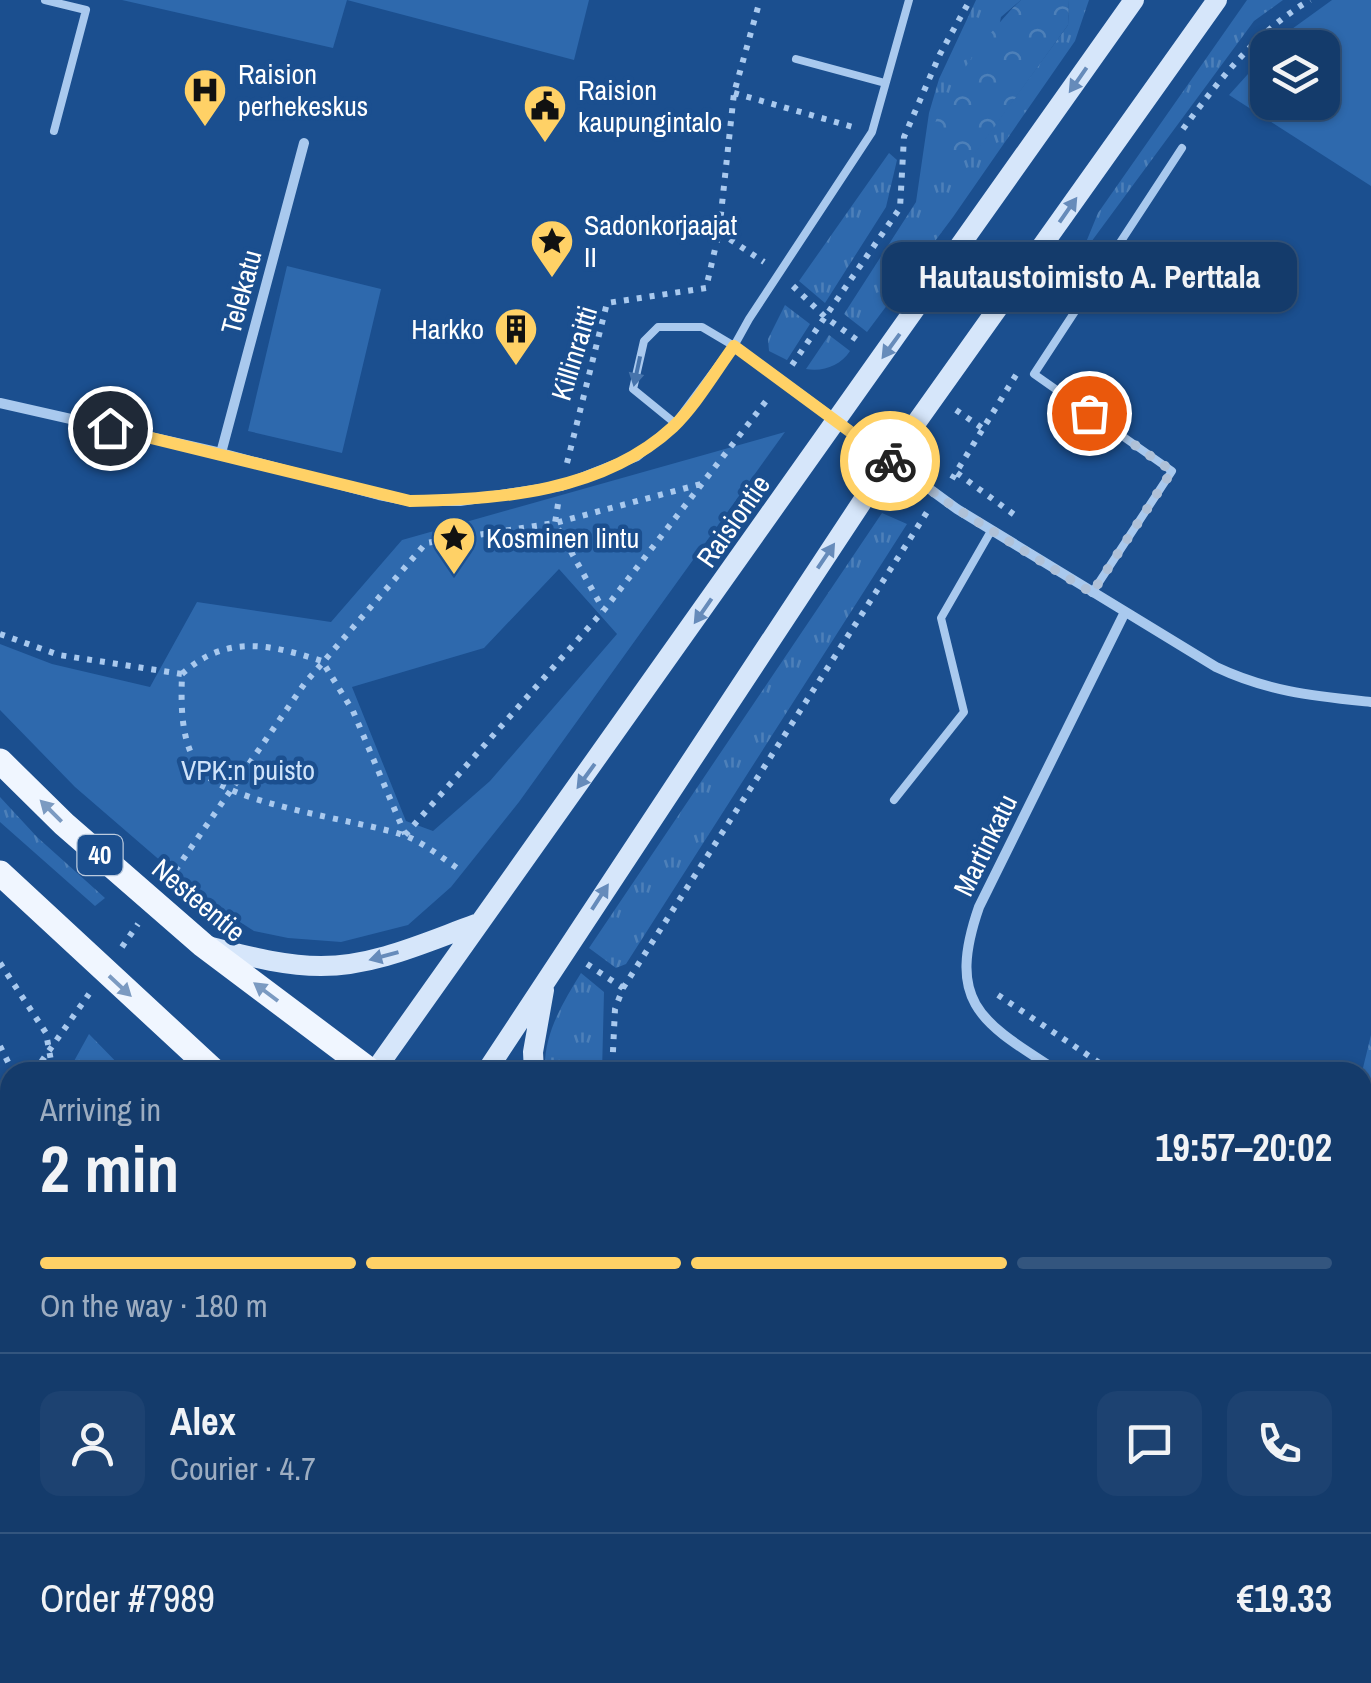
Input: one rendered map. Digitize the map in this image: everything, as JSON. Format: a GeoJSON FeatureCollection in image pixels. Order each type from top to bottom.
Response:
{"type":"FeatureCollection","features":[{"type":"Feature","properties":{"kind":"main road","name":"Raisiontie"},"geometry":{"type":"LineString","coordinates":[[380,1062],[1134,0]]}},
{"type":"Feature","properties":{"kind":"main road"},"geometry":{"type":"LineString","coordinates":[[492,1062],[889,461],[1217,0]]}},
{"type":"Feature","properties":{"kind":"main road","name":"Nesteentie"},"geometry":{"type":"LineString","coordinates":[[0,761],[64,824],[203,945],[360,1062]]}},
{"type":"Feature","properties":{"kind":"main road"},"geometry":{"type":"LineString","coordinates":[[0,873],[199,1062]]}},
{"type":"Feature","properties":{"kind":"main road"},"geometry":{"type":"LineString","coordinates":[[203,945],[262,959],[321,966],[394,954],[476,924]]}},
{"type":"Feature","properties":{"kind":"main road"},"geometry":{"type":"LineString","coordinates":[[534,1062],[546,979]]}},
{"type":"Feature","properties":{"kind":"street","name":"Telekatu"},"geometry":{"type":"LineString","coordinates":[[221,453],[304,143]]}},
{"type":"Feature","properties":{"kind":"street"},"geometry":{"type":"LineString","coordinates":[[0,403],[410,501],[460,501],[561,486],[637,456],[676,424],[734,346],[889,461],[991,531],[1124,614],[1248,682],[1282,692],[1371,702]]}},
{"type":"Feature","properties":{"kind":"street","name":"Martinkatu"},"geometry":{"type":"LineString","coordinates":[[964,972],[968,938],[979,907],[1124,614]]}},
{"type":"Feature","properties":{"kind":"street"},"geometry":{"type":"LineString","coordinates":[[964,972],[974,1006],[995,1028],[1045,1062]]}},
{"type":"Feature","properties":{"kind":"lane"},"geometry":{"type":"LineString","coordinates":[[45,0],[86,10],[54,132]]}},
{"type":"Feature","properties":{"kind":"lane"},"geometry":{"type":"LineString","coordinates":[[676,424],[634,389],[644,341],[658,327],[702,327],[734,346],[872,132],[908,0]]}},
{"type":"Feature","properties":{"kind":"lane"},"geometry":{"type":"LineString","coordinates":[[796,59],[885,84]]}},
{"type":"Feature","properties":{"kind":"lane"},"geometry":{"type":"LineString","coordinates":[[1092,593],[1172,471],[1034,374],[1182,148]]}},
{"type":"Feature","properties":{"kind":"lane"},"geometry":{"type":"LineString","coordinates":[[894,800],[964,712],[942,618],[991,531]]}},
{"type":"Feature","properties":{"kind":"path","name":"Killinraitti"},"geometry":{"type":"LineString","coordinates":[[556,523],[561,486],[607,303],[706,288],[720,232],[734,93],[760,0]]}},
{"type":"Feature","properties":{"kind":"path"},"geometry":{"type":"LineString","coordinates":[[405,835],[604,610],[780,382],[900,208],[904,137],[940,54],[970,0]]}},
{"type":"Feature","properties":{"kind":"path"},"geometry":{"type":"LineString","coordinates":[[734,93],[872,132],[904,137]]}},
{"type":"Feature","properties":{"kind":"path"},"geometry":{"type":"LineString","coordinates":[[305,683],[426,543],[556,523],[702,484]]}},
{"type":"Feature","properties":{"kind":"path"},"geometry":{"type":"LineString","coordinates":[[556,523],[604,610]]}},
{"type":"Feature","properties":{"kind":"path"},"geometry":{"type":"LineString","coordinates":[[0,634],[60,655],[182,674]]}},
{"type":"Feature","properties":{"kind":"path"},"geometry":{"type":"LineString","coordinates":[[405,835],[353,711],[322,661],[276,647],[248,645],[224,649],[194,663],[182,674],[181,711],[190,748],[202,771],[219,785],[405,835],[460,870]]}},
{"type":"Feature","properties":{"kind":"path"},"geometry":{"type":"LineString","coordinates":[[586,963],[623,988],[614,1009],[612,1062]]}},
{"type":"Feature","properties":{"kind":"path"},"geometry":{"type":"LineString","coordinates":[[0,964],[46,1033],[51,1062]]}},
{"type":"Feature","properties":{"kind":"path"},"geometry":{"type":"LineString","coordinates":[[964,972],[1098,1062]]}},
{"type":"Feature","properties":{"kind":"green space"},"geometry":{"type":"Polygon","coordinates":[[[122,0],[347,0],[333,48],[122,0]]]}},
{"type":"Feature","properties":{"kind":"green space"},"geometry":{"type":"Polygon","coordinates":[[[347,0],[589,0],[574,60],[347,0]]]}},
{"type":"Feature","properties":{"kind":"green space"},"geometry":{"type":"Polygon","coordinates":[[[976,0],[1021,0],[1001,17],[974,154],[1068,25],[1069,0],[1089,0],[1075,41],[953,217],[867,332],[844,314],[916,202],[929,113],[939,79],[976,0]]]}},
{"type":"Feature","properties":{"kind":"green space"},"geometry":{"type":"Polygon","coordinates":[[[1021,0],[1069,0],[1068,25],[974,155],[952,168],[944,165],[933,155],[931,139],[936,120],[978,50],[1021,0]]]}},
{"type":"Feature","properties":{"kind":"green space"},"geometry":{"type":"Polygon","coordinates":[[[1247,0],[1283,0],[1254,21],[1080,257],[1098,213],[1247,0]]]}},
{"type":"Feature","properties":{"kind":"green space"},"geometry":{"type":"Polygon","coordinates":[[[1332,0],[1371,0],[1371,186],[1268,120],[1340,120],[1340,30],[1291,30],[1332,0]]]}},
{"type":"Feature","properties":{"kind":"green space"},"geometry":{"type":"Polygon","coordinates":[[[1250,72],[1250,108],[1229,95],[1250,72]]]}},
{"type":"Feature","properties":{"kind":"green space"},"geometry":{"type":"Polygon","coordinates":[[[889,153],[897,160],[886,207],[825,303],[799,281],[889,153]]]}},
{"type":"Feature","properties":{"kind":"green space"},"geometry":{"type":"Polygon","coordinates":[[[287,266],[381,289],[342,453],[248,431],[287,266]]]}},
{"type":"Feature","properties":{"kind":"green space"},"geometry":{"type":"Polygon","coordinates":[[[785,305],[810,324],[787,360],[769,351],[768,339],[785,305]]]}},
{"type":"Feature","properties":{"kind":"green space"},"geometry":{"type":"Polygon","coordinates":[[[829,335],[850,351],[831,367],[806,369],[829,335]]]}},
{"type":"Feature","properties":{"kind":"green space","name":"VPK:n puisto"},"geometry":{"type":"Polygon","coordinates":[[[785,432],[519,802],[451,887],[408,925],[341,942],[254,931],[207,901],[75,787],[0,710],[0,644],[52,664],[150,687],[197,602],[331,622],[402,540],[785,432]],[[559,569],[484,648],[352,687],[406,821],[433,831],[490,781],[617,634],[559,569]]]}},
{"type":"Feature","properties":{"kind":"green space"},"geometry":{"type":"Polygon","coordinates":[[[882,513],[907,524],[626,964],[616,968],[589,948],[882,513]]]}},
{"type":"Feature","properties":{"kind":"green space"},"geometry":{"type":"Polygon","coordinates":[[[0,797],[37,837],[105,898],[95,906],[0,822],[0,797]]]}},
{"type":"Feature","properties":{"kind":"green space"},"geometry":{"type":"Polygon","coordinates":[[[581,973],[604,992],[602,1062],[545,1062],[561,1008],[581,973]]]}},
{"type":"Feature","properties":{"kind":"green space"},"geometry":{"type":"Polygon","coordinates":[[[89,1034],[116,1062],[74,1062],[89,1034]]]}},
{"type":"Feature","properties":{"kind":"green space"},"geometry":{"type":"Polygon","coordinates":[[[1371,1035],[1371,1062],[1364,1062],[1371,1035]]]}},
{"type":"Feature","properties":{"kind":"way so far"},"geometry":{"type":"LineString","coordinates":[[890,461],[957,509],[1092,593],[1172,471],[1089,413]]}},
{"type":"Feature","properties":{"kind":"place","name":"Raision perhekeskus"},"geometry":{"type":"Point","coordinates":[205,128]}},
{"type":"Feature","properties":{"kind":"place","name":"Raision kaupungintalo"},"geometry":{"type":"Point","coordinates":[545,144]}},
{"type":"Feature","properties":{"kind":"place","name":"Sadonkorjaajat II"},"geometry":{"type":"Point","coordinates":[552,279]}},
{"type":"Feature","properties":{"kind":"place","name":"Harkko"},"geometry":{"type":"Point","coordinates":[516,367]}},
{"type":"Feature","properties":{"kind":"place","name":"Hautaustoimisto A. Perttala"},"geometry":{"type":"Point","coordinates":[1089,413]}},
{"type":"Feature","properties":{"kind":"place","name":"Kosminen lintu"},"geometry":{"type":"Point","coordinates":[454,576]}},
{"type":"Feature","properties":{"kind":"route"},"geometry":{"type":"LineString","coordinates":[[110,428],[379,495],[410,501],[460,501],[561,486],[637,456],[676,424],[734,346],[890,461]]}}]}
